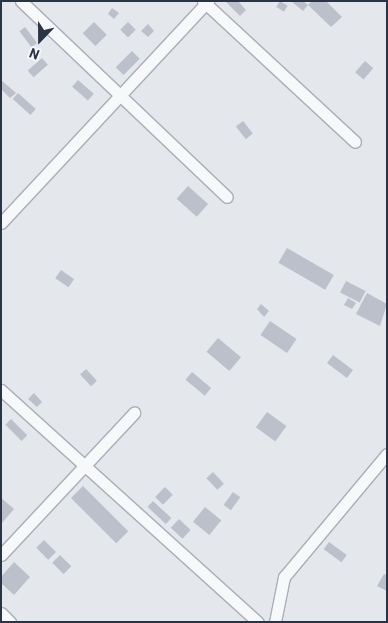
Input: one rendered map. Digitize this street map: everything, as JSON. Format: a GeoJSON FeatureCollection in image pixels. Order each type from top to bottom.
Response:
{"type":"FeatureCollection","features":[{"type":"Feature","properties":{"kind":"street"},"geometry":{"type":"LineString","coordinates":[[22,1],[227,198]]}},
{"type":"Feature","properties":{"kind":"street"},"geometry":{"type":"LineString","coordinates":[[1,223],[205,2],[355,142]]}},
{"type":"Feature","properties":{"kind":"street"},"geometry":{"type":"LineString","coordinates":[[1,390],[258,622]]}},
{"type":"Feature","properties":{"kind":"street"},"geometry":{"type":"LineString","coordinates":[[1,555],[134,413]]}},
{"type":"Feature","properties":{"kind":"street"},"geometry":{"type":"LineString","coordinates":[[275,622],[284,578],[387,454]]}},
{"type":"Feature","properties":{"kind":"street"},"geometry":{"type":"LineString","coordinates":[[1,613],[10,622]]}},
{"type":"Feature","properties":{"kind":"building"},"geometry":{"type":"Polygon","coordinates":[[[225,1],[238,1],[246,10],[240,16],[225,1]]]}},
{"type":"Feature","properties":{"kind":"building"},"geometry":{"type":"Polygon","coordinates":[[[280,1],[288,6],[284,12],[276,7],[280,1]]]}},
{"type":"Feature","properties":{"kind":"building"},"geometry":{"type":"Polygon","coordinates":[[[291,1],[303,1],[308,5],[303,11],[291,1]]]}},
{"type":"Feature","properties":{"kind":"building"},"geometry":{"type":"Polygon","coordinates":[[[312,1],[326,1],[342,17],[331,27],[308,5],[312,1]]]}},
{"type":"Feature","properties":{"kind":"building"},"geometry":{"type":"Polygon","coordinates":[[[112,8],[119,13],[114,19],[108,14],[112,8]]]}},
{"type":"Feature","properties":{"kind":"building"},"geometry":{"type":"Polygon","coordinates":[[[94,22],[107,35],[95,46],[83,33],[94,22]]]}},
{"type":"Feature","properties":{"kind":"building"},"geometry":{"type":"Polygon","coordinates":[[[128,22],[136,30],[128,38],[120,30],[128,22]]]}},
{"type":"Feature","properties":{"kind":"building"},"geometry":{"type":"Polygon","coordinates":[[[148,24],[154,31],[148,37],[141,31],[148,24]]]}},
{"type":"Feature","properties":{"kind":"building"},"geometry":{"type":"Polygon","coordinates":[[[25,27],[37,43],[31,47],[19,31],[25,27]]]}},
{"type":"Feature","properties":{"kind":"building"},"geometry":{"type":"Polygon","coordinates":[[[132,51],[140,59],[124,75],[116,67],[132,51]]]}},
{"type":"Feature","properties":{"kind":"building"},"geometry":{"type":"Polygon","coordinates":[[[42,58],[48,65],[34,77],[28,70],[42,58]]]}},
{"type":"Feature","properties":{"kind":"building"},"geometry":{"type":"Polygon","coordinates":[[[365,61],[373,68],[363,80],[355,72],[365,61]]]}},
{"type":"Feature","properties":{"kind":"building"},"geometry":{"type":"Polygon","coordinates":[[[1,80],[16,93],[10,98],[1,89],[1,80]]]}},
{"type":"Feature","properties":{"kind":"building"},"geometry":{"type":"Polygon","coordinates":[[[78,80],[94,94],[88,101],[72,87],[78,80]]]}},
{"type":"Feature","properties":{"kind":"building"},"geometry":{"type":"Polygon","coordinates":[[[18,93],[36,109],[30,115],[13,99],[18,93]]]}},
{"type":"Feature","properties":{"kind":"building"},"geometry":{"type":"Polygon","coordinates":[[[243,121],[253,134],[246,139],[236,127],[243,121]]]}},
{"type":"Feature","properties":{"kind":"building"},"geometry":{"type":"Polygon","coordinates":[[[188,186],[208,204],[197,217],[177,199],[188,186]]]}},
{"type":"Feature","properties":{"kind":"building"},"geometry":{"type":"Polygon","coordinates":[[[287,248],[334,275],[325,290],[278,263],[287,248]]]}},
{"type":"Feature","properties":{"kind":"building"},"geometry":{"type":"Polygon","coordinates":[[[61,270],[74,279],[68,287],[55,278],[61,270]]]}},
{"type":"Feature","properties":{"kind":"building"},"geometry":{"type":"Polygon","coordinates":[[[346,281],[366,291],[360,303],[340,293],[346,281]]]}},
{"type":"Feature","properties":{"kind":"building"},"geometry":{"type":"Polygon","coordinates":[[[367,293],[387,304],[380,326],[356,314],[367,293]]]}},
{"type":"Feature","properties":{"kind":"building"},"geometry":{"type":"Polygon","coordinates":[[[348,298],[356,303],[352,309],[344,305],[348,298]]]}},
{"type":"Feature","properties":{"kind":"building"},"geometry":{"type":"Polygon","coordinates":[[[261,304],[269,311],[264,317],[257,309],[261,304]]]}},
{"type":"Feature","properties":{"kind":"building"},"geometry":{"type":"Polygon","coordinates":[[[270,321],[297,339],[287,353],[260,335],[270,321]]]}},
{"type":"Feature","properties":{"kind":"building"},"geometry":{"type":"Polygon","coordinates":[[[218,338],[241,357],[229,371],[206,352],[218,338]]]}},
{"type":"Feature","properties":{"kind":"building"},"geometry":{"type":"Polygon","coordinates":[[[333,355],[353,370],[347,378],[327,363],[333,355]]]}},
{"type":"Feature","properties":{"kind":"building"},"geometry":{"type":"Polygon","coordinates":[[[86,369],[97,381],[91,386],[80,374],[86,369]]]}},
{"type":"Feature","properties":{"kind":"building"},"geometry":{"type":"Polygon","coordinates":[[[192,372],[211,388],[205,396],[186,380],[192,372]]]}},
{"type":"Feature","properties":{"kind":"building"},"geometry":{"type":"Polygon","coordinates":[[[34,393],[42,402],[37,407],[28,399],[34,393]]]}},
{"type":"Feature","properties":{"kind":"building"},"geometry":{"type":"Polygon","coordinates":[[[267,412],[286,426],[275,441],[256,427],[267,412]]]}},
{"type":"Feature","properties":{"kind":"building"},"geometry":{"type":"Polygon","coordinates":[[[11,419],[27,435],[22,441],[5,425],[11,419]]]}},
{"type":"Feature","properties":{"kind":"building"},"geometry":{"type":"Polygon","coordinates":[[[213,472],[224,484],[217,490],[206,478],[213,472]]]}},
{"type":"Feature","properties":{"kind":"building"},"geometry":{"type":"Polygon","coordinates":[[[83,486],[128,531],[116,543],[71,498],[83,486]]]}},
{"type":"Feature","properties":{"kind":"building"},"geometry":{"type":"Polygon","coordinates":[[[165,487],[173,495],[163,505],[155,497],[165,487]]]}},
{"type":"Feature","properties":{"kind":"building"},"geometry":{"type":"Polygon","coordinates":[[[233,492],[240,497],[231,510],[224,505],[233,492]]]}},
{"type":"Feature","properties":{"kind":"building"},"geometry":{"type":"Polygon","coordinates":[[[1,498],[14,509],[1,524],[1,498]]]}},
{"type":"Feature","properties":{"kind":"building"},"geometry":{"type":"Polygon","coordinates":[[[153,501],[171,518],[166,524],[148,507],[153,501]]]}},
{"type":"Feature","properties":{"kind":"building"},"geometry":{"type":"Polygon","coordinates":[[[205,507],[221,520],[209,535],[193,522],[205,507]]]}},
{"type":"Feature","properties":{"kind":"building"},"geometry":{"type":"Polygon","coordinates":[[[179,519],[191,530],[183,539],[171,528],[179,519]]]}},
{"type":"Feature","properties":{"kind":"building"},"geometry":{"type":"Polygon","coordinates":[[[44,540],[56,552],[48,560],[36,548],[44,540]]]}},
{"type":"Feature","properties":{"kind":"building"},"geometry":{"type":"Polygon","coordinates":[[[329,542],[347,555],[342,562],[324,549],[329,542]]]}},
{"type":"Feature","properties":{"kind":"building"},"geometry":{"type":"Polygon","coordinates":[[[60,555],[71,566],[64,574],[52,563],[60,555]]]}},
{"type":"Feature","properties":{"kind":"building"},"geometry":{"type":"Polygon","coordinates":[[[14,562],[30,577],[14,595],[1,583],[1,577],[14,562]]]}},
{"type":"Feature","properties":{"kind":"building"},"geometry":{"type":"Polygon","coordinates":[[[384,574],[387,575],[387,591],[377,586],[384,574]]]}}]}
